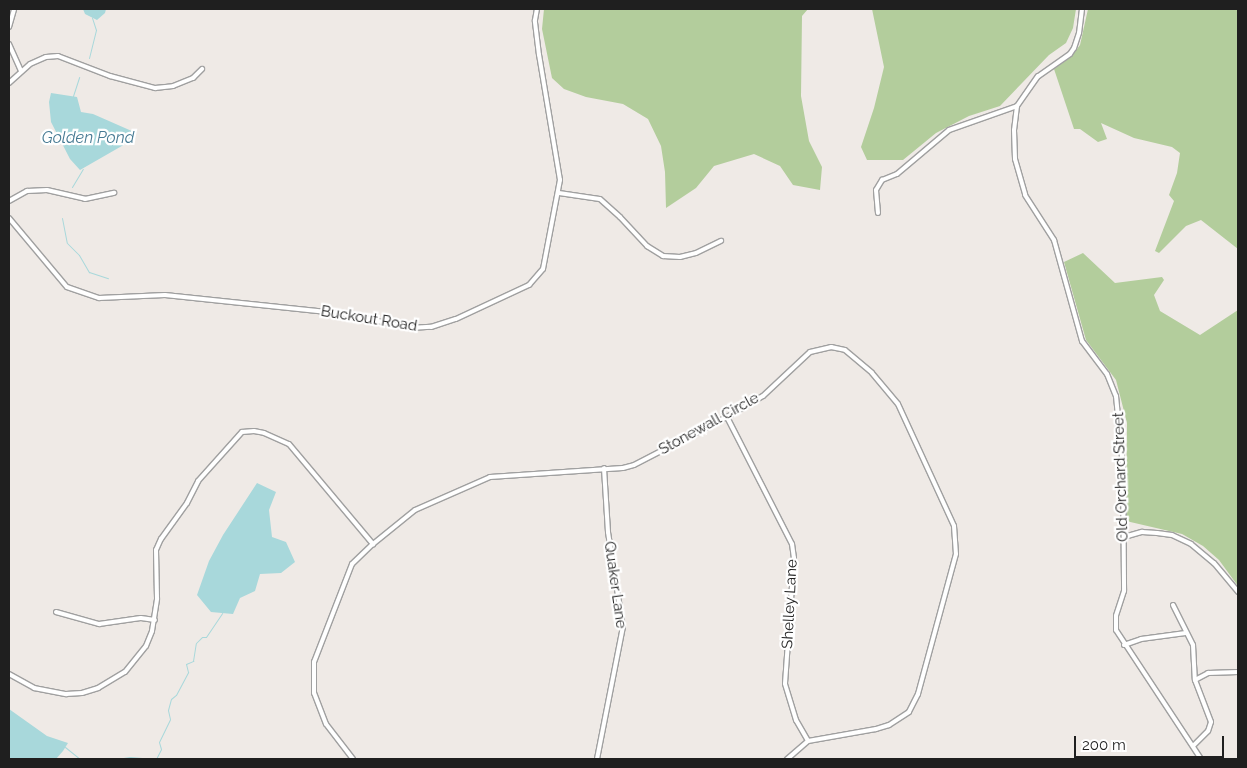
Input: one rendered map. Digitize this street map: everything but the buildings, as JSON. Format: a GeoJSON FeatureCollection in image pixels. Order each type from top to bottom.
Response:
{"type":"FeatureCollection","features":[{"type":"Feature","properties":{"kind":"street"},"geometry":{"type":"LineString","coordinates":[[9,27],[14,9]]}},
{"type":"Feature","properties":{"kind":"street","name":"Buckout Road"},"geometry":{"type":"LineString","coordinates":[[9,218],[63,283],[85,294],[99,298],[165,295],[346,314],[395,326],[426,328],[456,319],[529,285],[543,269],[559,193],[558,167],[539,55],[535,20],[537,9]]}},
{"type":"Feature","properties":{"kind":"street","name":"Old Orchard Street"},"geometry":{"type":"LineString","coordinates":[[1082,9],[1079,33],[1070,54],[1038,76],[1017,106],[1013,145],[1021,185],[1031,206],[1054,240],[1082,341],[1107,374],[1115,389],[1121,429],[1124,537],[1124,591],[1116,616],[1116,630],[1124,645],[1201,759]]}},
{"type":"Feature","properties":{"kind":"street"},"geometry":{"type":"LineString","coordinates":[[9,44],[21,71]]}},
{"type":"Feature","properties":{"kind":"street"},"geometry":{"type":"LineString","coordinates":[[9,84],[21,71],[46,57],[58,56],[110,76],[164,88],[193,78],[202,70]]}},
{"type":"Feature","properties":{"kind":"street"},"geometry":{"type":"LineString","coordinates":[[878,213],[876,190],[882,180],[897,174],[949,130],[1017,106]]}},
{"type":"Feature","properties":{"kind":"street"},"geometry":{"type":"LineString","coordinates":[[9,201],[27,190],[47,190],[85,199],[114,193]]}},
{"type":"Feature","properties":{"kind":"street"},"geometry":{"type":"LineString","coordinates":[[559,193],[600,199],[647,246],[662,256],[680,256],[696,253],[722,241]]}},
{"type":"Feature","properties":{"kind":"street","name":"Stonewall Circle"},"geometry":{"type":"LineString","coordinates":[[353,759],[326,724],[314,694],[314,662],[352,564],[373,544],[415,510],[478,481],[500,475],[623,468],[634,465],[727,417],[763,396],[810,352],[831,347],[844,350],[876,376],[898,404],[954,526],[956,554],[918,694],[909,712],[889,726],[808,741]]}},
{"type":"Feature","properties":{"kind":"street","name":"Shelley Lane"},"geometry":{"type":"LineString","coordinates":[[727,417],[792,544],[794,558],[785,684],[796,720],[808,741]]}},
{"type":"Feature","properties":{"kind":"street"},"geometry":{"type":"LineString","coordinates":[[9,674],[26,685],[49,692],[82,693],[98,688],[126,672],[146,646],[155,620],[158,598],[156,550],[161,539],[187,503],[198,481],[242,432],[254,431],[264,433],[290,444],[373,544]]}},
{"type":"Feature","properties":{"kind":"street","name":"Quaker Lane"},"geometry":{"type":"LineString","coordinates":[[597,759],[623,627],[608,532],[604,468]]}},
{"type":"Feature","properties":{"kind":"street"},"geometry":{"type":"LineString","coordinates":[[1124,537],[1142,532],[1157,533],[1172,535],[1191,544],[1214,562],[1238,592]]}},
{"type":"Feature","properties":{"kind":"street"},"geometry":{"type":"LineString","coordinates":[[1173,605],[1193,645],[1195,680],[1211,726],[1193,746]]}},
{"type":"Feature","properties":{"kind":"street"},"geometry":{"type":"LineString","coordinates":[[56,612],[99,624],[140,618],[155,620]]}},
{"type":"Feature","properties":{"kind":"street"},"geometry":{"type":"LineString","coordinates":[[1124,645],[1141,639],[1186,632]]}},
{"type":"Feature","properties":{"kind":"street"},"geometry":{"type":"LineString","coordinates":[[1195,680],[1208,673],[1238,672]]}},
{"type":"Feature","properties":{"kind":"street"},"geometry":{"type":"LineString","coordinates":[[787,759],[808,741]]}},
{"type":"Feature","properties":{"kind":"green space"},"geometry":{"type":"Polygon","coordinates":[[[544,9],[808,9],[802,16],[801,96],[809,141],[822,167],[820,190],[793,185],[780,166],[754,154],[714,166],[696,188],[666,208],[665,172],[661,146],[648,119],[623,104],[586,97],[564,89],[552,78],[542,29],[544,9]]]}},
{"type":"Feature","properties":{"kind":"green space"},"geometry":{"type":"Polygon","coordinates":[[[872,9],[1076,9],[1073,28],[1066,43],[1049,55],[1000,106],[969,116],[936,133],[903,160],[867,160],[861,147],[874,108],[884,67],[872,9]]]}},
{"type":"Feature","properties":{"kind":"green space"},"geometry":{"type":"Polygon","coordinates":[[[1088,9],[1238,9],[1238,249],[1201,220],[1186,226],[1159,253],[1155,251],[1174,201],[1169,195],[1177,173],[1180,153],[1172,147],[1134,138],[1101,123],[1107,139],[1098,142],[1080,129],[1074,129],[1054,69],[1071,57],[1080,45],[1088,9]]]}},
{"type":"Feature","properties":{"kind":"green space"},"geometry":{"type":"Polygon","coordinates":[[[1083,253],[1115,283],[1162,277],[1164,280],[1154,295],[1160,311],[1200,335],[1238,310],[1238,586],[1219,560],[1203,546],[1182,534],[1126,521],[1127,423],[1116,380],[1086,340],[1064,262],[1083,253]]]}},
{"type":"Feature","properties":{"kind":"water"},"geometry":{"type":"Polygon","coordinates":[[[83,9],[106,9],[105,13],[97,20],[85,14],[83,9]]]}},
{"type":"Feature","properties":{"kind":"water","name":"Golden Pond"},"geometry":{"type":"Polygon","coordinates":[[[51,93],[77,97],[81,112],[93,114],[134,132],[127,143],[80,170],[70,159],[51,122],[49,102],[51,93]]]}},
{"type":"Feature","properties":{"kind":"water"},"geometry":{"type":"Polygon","coordinates":[[[257,483],[276,492],[269,510],[272,537],[286,542],[295,562],[281,573],[260,574],[255,591],[240,598],[233,614],[211,612],[197,595],[209,561],[223,535],[257,483]]]}},
{"type":"Feature","properties":{"kind":"water"},"geometry":{"type":"Polygon","coordinates":[[[9,709],[47,736],[68,743],[56,759],[9,759],[9,709]]]}},
{"type":"Feature","properties":{"kind":"waterway"},"geometry":{"type":"LineString","coordinates":[[89,58],[96,30],[92,18]]}},
{"type":"Feature","properties":{"kind":"waterway"},"geometry":{"type":"LineString","coordinates":[[73,96],[79,77]]}},
{"type":"Feature","properties":{"kind":"waterway"},"geometry":{"type":"LineString","coordinates":[[72,187],[83,169]]}},
{"type":"Feature","properties":{"kind":"waterway"},"geometry":{"type":"LineString","coordinates":[[62,218],[67,243],[79,255],[89,272],[108,278]]}},
{"type":"Feature","properties":{"kind":"waterway"},"geometry":{"type":"LineString","coordinates":[[156,759],[161,749],[159,742],[170,719],[168,710],[171,699],[176,695],[188,672],[186,664],[193,661],[196,643],[202,637],[206,637],[222,613]]}},
{"type":"Feature","properties":{"kind":"waterway"},"geometry":{"type":"LineString","coordinates":[[65,747],[80,759]]}},
{"type":"Feature","properties":{"kind":"waterway"},"geometry":{"type":"LineString","coordinates":[[117,759],[130,757],[154,759]]}}]}
